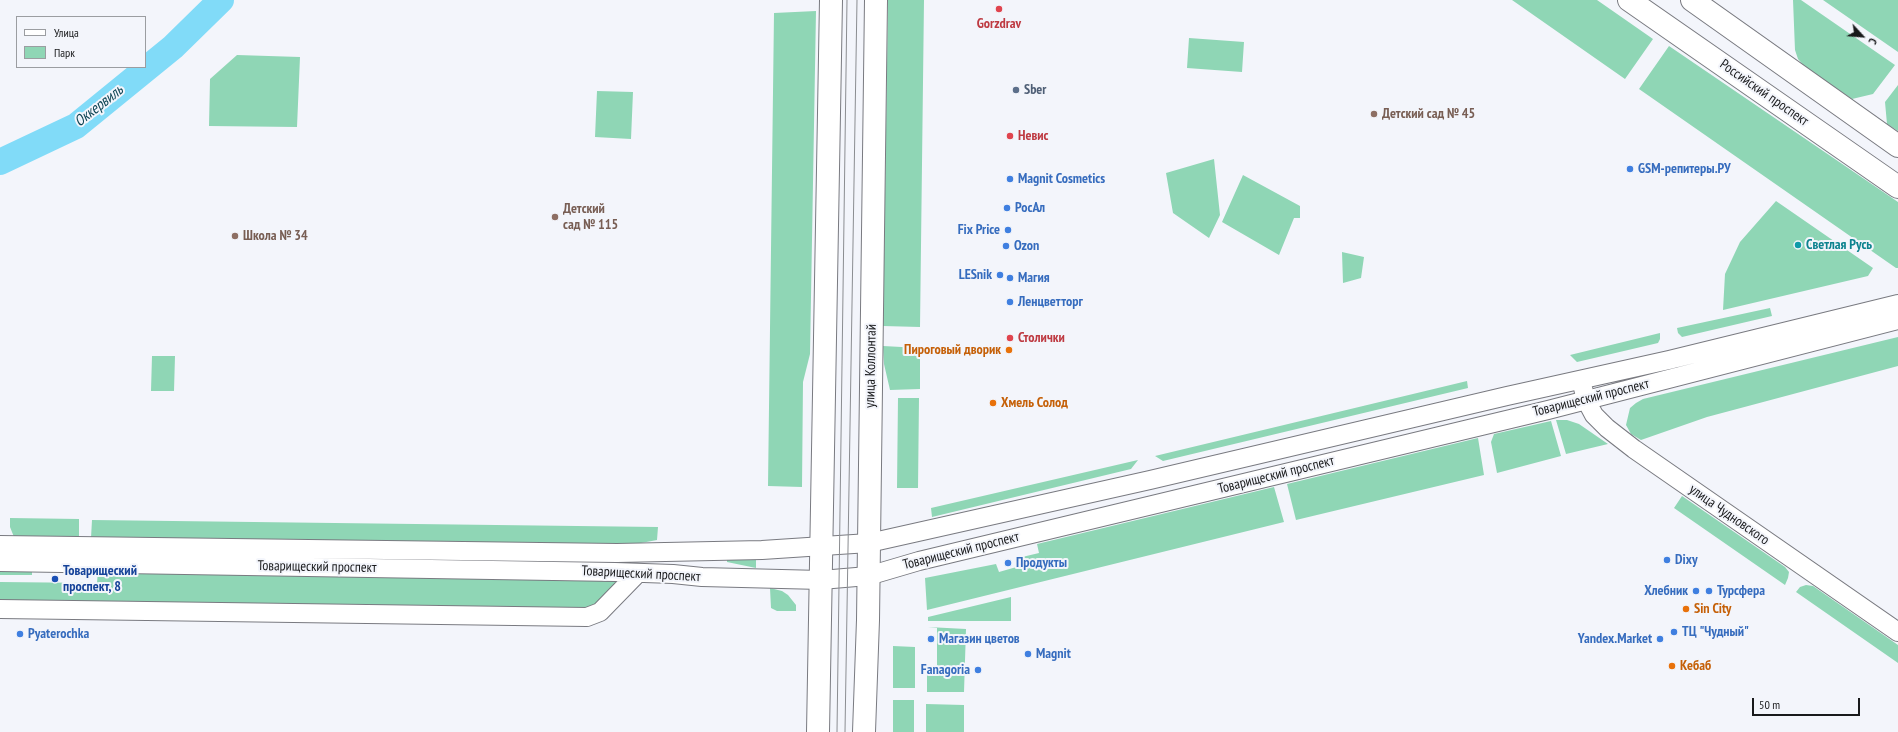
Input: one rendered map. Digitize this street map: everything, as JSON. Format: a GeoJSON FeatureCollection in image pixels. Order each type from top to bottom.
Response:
{"type":"FeatureCollection","features":[{"type":"Feature","properties":{"kind":"main road"},"geometry":{"type":"LineString","coordinates":[[818,732],[830,0]]}},
{"type":"Feature","properties":{"kind":"main road","name":"улица Коллонтай"},"geometry":{"type":"LineString","coordinates":[[867,727],[876,0]]}},
{"type":"Feature","properties":{"kind":"main road","name":"Российский проспект"},"geometry":{"type":"LineString","coordinates":[[1629,0],[1898,187]]}},
{"type":"Feature","properties":{"kind":"main road"},"geometry":{"type":"LineString","coordinates":[[1692,0],[1898,146]]}},
{"type":"Feature","properties":{"kind":"street","name":"Товарищеский проспект"},"geometry":{"type":"LineString","coordinates":[[0,545],[617,553],[762,550],[869,543],[1150,480],[1898,304]]}},
{"type":"Feature","properties":{"kind":"street","name":"Товарищеский проспект"},"geometry":{"type":"LineString","coordinates":[[0,562],[638,572],[710,577],[821,580],[868,576],[919,561],[1586,400],[1898,320]]}},
{"type":"Feature","properties":{"kind":"street","name":"улица Чудновского"},"geometry":{"type":"LineString","coordinates":[[1580,380],[1586,400],[1594,415],[1607,428],[1634,450],[1898,632]]}},
{"type":"Feature","properties":{"kind":"street"},"geometry":{"type":"LineString","coordinates":[[0,609],[587,617],[600,612],[638,572]]}},
{"type":"Feature","properties":{"kind":"street"},"geometry":{"type":"LineString","coordinates":[[809,732],[819,710]]}},
{"type":"Feature","properties":{"kind":"green space"},"geometry":{"type":"Polygon","coordinates":[[[888,0],[924,0],[920,327],[883,326],[888,0]]]}},
{"type":"Feature","properties":{"kind":"green space"},"geometry":{"type":"Polygon","coordinates":[[[1512,0],[1597,0],[1653,39],[1625,79],[1512,0]]]}},
{"type":"Feature","properties":{"kind":"green space"},"geometry":{"type":"Polygon","coordinates":[[[1793,0],[1801,0],[1895,65],[1873,94],[1852,99],[1805,67],[1798,59],[1795,50],[1793,0]]]}},
{"type":"Feature","properties":{"kind":"green space"},"geometry":{"type":"Polygon","coordinates":[[[1823,0],[1898,0],[1898,52],[1823,0]]]}},
{"type":"Feature","properties":{"kind":"green space"},"geometry":{"type":"Polygon","coordinates":[[[816,11],[810,354],[803,382],[802,487],[768,486],[774,13],[816,11]]]}},
{"type":"Feature","properties":{"kind":"green space"},"geometry":{"type":"Polygon","coordinates":[[[1189,38],[1244,42],[1242,72],[1187,68],[1189,38]]]}},
{"type":"Feature","properties":{"kind":"green space"},"geometry":{"type":"Polygon","coordinates":[[[1669,46],[1898,202],[1898,268],[1639,89],[1669,46]]]}},
{"type":"Feature","properties":{"kind":"green space"},"geometry":{"type":"Polygon","coordinates":[[[237,55],[300,57],[297,127],[209,126],[210,79],[237,55]]]}},
{"type":"Feature","properties":{"kind":"green space"},"geometry":{"type":"Polygon","coordinates":[[[1898,85],[1898,131],[1887,124],[1885,102],[1898,85]]]}},
{"type":"Feature","properties":{"kind":"green space"},"geometry":{"type":"Polygon","coordinates":[[[597,91],[633,92],[631,139],[595,137],[597,91]]]}},
{"type":"Feature","properties":{"kind":"green space"},"geometry":{"type":"Polygon","coordinates":[[[1214,159],[1220,215],[1209,238],[1173,213],[1166,173],[1214,159]]]}},
{"type":"Feature","properties":{"kind":"green space"},"geometry":{"type":"Polygon","coordinates":[[[1243,175],[1300,206],[1300,218],[1294,218],[1279,255],[1222,222],[1243,175]]]}},
{"type":"Feature","properties":{"kind":"green space"},"geometry":{"type":"Polygon","coordinates":[[[1776,201],[1873,268],[1868,276],[1723,310],[1725,274],[1740,242],[1776,201]]]}},
{"type":"Feature","properties":{"kind":"green space"},"geometry":{"type":"Polygon","coordinates":[[[1342,252],[1364,257],[1361,278],[1343,283],[1342,252]]]}},
{"type":"Feature","properties":{"kind":"green space"},"geometry":{"type":"Polygon","coordinates":[[[1770,308],[1772,316],[1682,337],[1678,333],[1677,328],[1770,308]]]}},
{"type":"Feature","properties":{"kind":"green space"},"geometry":{"type":"Polygon","coordinates":[[[1660,333],[1658,343],[1577,362],[1570,355],[1660,333]]]}},
{"type":"Feature","properties":{"kind":"green space"},"geometry":{"type":"Polygon","coordinates":[[[1898,337],[1898,366],[1707,417],[1641,440],[1631,434],[1626,425],[1630,408],[1643,399],[1898,337]]]}},
{"type":"Feature","properties":{"kind":"green space"},"geometry":{"type":"Polygon","coordinates":[[[883,346],[920,348],[920,389],[890,390],[884,364],[883,346]]]}},
{"type":"Feature","properties":{"kind":"green space"},"geometry":{"type":"Polygon","coordinates":[[[152,356],[175,356],[174,391],[151,391],[152,356]]]}},
{"type":"Feature","properties":{"kind":"green space"},"geometry":{"type":"Polygon","coordinates":[[[1467,381],[1468,388],[1163,461],[1155,456],[1467,381]]]}},
{"type":"Feature","properties":{"kind":"green space"},"geometry":{"type":"Polygon","coordinates":[[[898,398],[919,398],[918,488],[897,488],[898,398]]]}},
{"type":"Feature","properties":{"kind":"green space"},"geometry":{"type":"Polygon","coordinates":[[[1556,420],[1567,420],[1579,424],[1608,444],[1566,454],[1556,420]]]}},
{"type":"Feature","properties":{"kind":"green space"},"geometry":{"type":"Polygon","coordinates":[[[1551,421],[1561,456],[1497,473],[1491,442],[1494,434],[1551,421]]]}},
{"type":"Feature","properties":{"kind":"green space"},"geometry":{"type":"Polygon","coordinates":[[[1478,438],[1484,475],[1296,520],[1287,484],[1478,438]]]}},
{"type":"Feature","properties":{"kind":"green space"},"geometry":{"type":"Polygon","coordinates":[[[1138,460],[1131,469],[932,517],[931,508],[1138,460]]]}},
{"type":"Feature","properties":{"kind":"green space"},"geometry":{"type":"Polygon","coordinates":[[[1274,487],[1284,522],[927,610],[925,578],[996,564],[999,572],[1020,566],[1018,558],[1039,553],[1037,544],[1274,487]]]}},
{"type":"Feature","properties":{"kind":"green space"},"geometry":{"type":"Polygon","coordinates":[[[1682,496],[1785,567],[1789,572],[1785,585],[1674,508],[1682,496]]]}},
{"type":"Feature","properties":{"kind":"green space"},"geometry":{"type":"Polygon","coordinates":[[[10,518],[79,519],[79,538],[14,537],[10,527],[10,518]]]}},
{"type":"Feature","properties":{"kind":"green space"},"geometry":{"type":"Polygon","coordinates":[[[92,520],[658,527],[657,540],[625,546],[91,538],[92,520]]]}},
{"type":"Feature","properties":{"kind":"green space"},"geometry":{"type":"Polygon","coordinates":[[[727,560],[756,560],[756,568],[727,562],[727,560]]]}},
{"type":"Feature","properties":{"kind":"green space"},"geometry":{"type":"Polygon","coordinates":[[[0,569],[32,569],[32,575],[0,575],[0,569]]]}},
{"type":"Feature","properties":{"kind":"green space"},"geometry":{"type":"Polygon","coordinates":[[[98,570],[620,581],[603,601],[589,608],[0,600],[0,582],[97,583],[98,570]]]}},
{"type":"Feature","properties":{"kind":"green space"},"geometry":{"type":"Polygon","coordinates":[[[1806,585],[1813,586],[1898,645],[1898,663],[1796,592],[1800,587],[1806,585]]]}},
{"type":"Feature","properties":{"kind":"green space"},"geometry":{"type":"Polygon","coordinates":[[[770,588],[782,591],[788,595],[796,605],[796,611],[777,611],[771,608],[770,588]]]}},
{"type":"Feature","properties":{"kind":"green space"},"geometry":{"type":"Polygon","coordinates":[[[1011,597],[1011,621],[928,621],[928,617],[1011,597]]]}},
{"type":"Feature","properties":{"kind":"green space"},"geometry":{"type":"Polygon","coordinates":[[[928,627],[966,629],[964,692],[927,692],[927,675],[937,675],[937,628],[928,627]]]}},
{"type":"Feature","properties":{"kind":"green space"},"geometry":{"type":"Polygon","coordinates":[[[893,646],[915,647],[915,688],[893,688],[893,646]]]}},
{"type":"Feature","properties":{"kind":"green space"},"geometry":{"type":"Polygon","coordinates":[[[893,700],[914,700],[914,732],[893,732],[893,700]]]}},
{"type":"Feature","properties":{"kind":"green space"},"geometry":{"type":"Polygon","coordinates":[[[926,704],[964,705],[964,732],[926,732],[926,704]]]}},
{"type":"Feature","properties":{"kind":"waterway","name":"Оккервиль"},"geometry":{"type":"LineString","coordinates":[[0,162],[76,126],[173,47],[221,0]]}},
{"type":"Feature","properties":{"kind":"tram line"},"geometry":{"type":"LineString","coordinates":[[837,732],[847,0]]}},
{"type":"Feature","properties":{"kind":"tram line"},"geometry":{"type":"LineString","coordinates":[[845,732],[857,0]]}},
{"type":"Feature","properties":{"kind":"place","name":"Gorzdrav"},"geometry":{"type":"Point","coordinates":[999,9]}},
{"type":"Feature","properties":{"kind":"place","name":"Sber"},"geometry":{"type":"Point","coordinates":[1016,90]}},
{"type":"Feature","properties":{"kind":"place","name":"Детский сад № 45"},"geometry":{"type":"Point","coordinates":[1374,114]}},
{"type":"Feature","properties":{"kind":"place","name":"Невис"},"geometry":{"type":"Point","coordinates":[1010,136]}},
{"type":"Feature","properties":{"kind":"place","name":"GSM-репитеры.РУ"},"geometry":{"type":"Point","coordinates":[1630,169]}},
{"type":"Feature","properties":{"kind":"place","name":"Magnit Cosmetics"},"geometry":{"type":"Point","coordinates":[1010,179]}},
{"type":"Feature","properties":{"kind":"place","name":"РосАл"},"geometry":{"type":"Point","coordinates":[1007,208]}},
{"type":"Feature","properties":{"kind":"place","name":"Детский сад № 115"},"geometry":{"type":"Point","coordinates":[555,217]}},
{"type":"Feature","properties":{"kind":"place","name":"Fix Price"},"geometry":{"type":"Point","coordinates":[1008,230]}},
{"type":"Feature","properties":{"kind":"place","name":"Школа № 34"},"geometry":{"type":"Point","coordinates":[235,236]}},
{"type":"Feature","properties":{"kind":"place","name":"Светлая Русь"},"geometry":{"type":"Point","coordinates":[1798,245]}},
{"type":"Feature","properties":{"kind":"place","name":"Ozon"},"geometry":{"type":"Point","coordinates":[1006,246]}},
{"type":"Feature","properties":{"kind":"place","name":"LESnik"},"geometry":{"type":"Point","coordinates":[1000,275]}},
{"type":"Feature","properties":{"kind":"place","name":"Магия"},"geometry":{"type":"Point","coordinates":[1010,278]}},
{"type":"Feature","properties":{"kind":"place","name":"Ленцветторг"},"geometry":{"type":"Point","coordinates":[1010,302]}},
{"type":"Feature","properties":{"kind":"place","name":"Столички"},"geometry":{"type":"Point","coordinates":[1010,338]}},
{"type":"Feature","properties":{"kind":"place","name":"Пироговый дворик"},"geometry":{"type":"Point","coordinates":[1009,350]}},
{"type":"Feature","properties":{"kind":"place","name":"Хмель Солод"},"geometry":{"type":"Point","coordinates":[993,403]}},
{"type":"Feature","properties":{"kind":"place","name":"Dixy"},"geometry":{"type":"Point","coordinates":[1667,560]}},
{"type":"Feature","properties":{"kind":"place","name":"Продукты"},"geometry":{"type":"Point","coordinates":[1008,563]}},
{"type":"Feature","properties":{"kind":"place","name":"Товарищеский проспект, 8"},"geometry":{"type":"Point","coordinates":[55,579]}},
{"type":"Feature","properties":{"kind":"place","name":"Хлебник"},"geometry":{"type":"Point","coordinates":[1696,591]}},
{"type":"Feature","properties":{"kind":"place","name":"Турсфера"},"geometry":{"type":"Point","coordinates":[1709,591]}},
{"type":"Feature","properties":{"kind":"place","name":"Sin City"},"geometry":{"type":"Point","coordinates":[1686,609]}},
{"type":"Feature","properties":{"kind":"place","name":"ТЦ \"Чудный\""},"geometry":{"type":"Point","coordinates":[1674,632]}},
{"type":"Feature","properties":{"kind":"place","name":"Pyaterochka"},"geometry":{"type":"Point","coordinates":[20,634]}},
{"type":"Feature","properties":{"kind":"place","name":"Магазин цветов"},"geometry":{"type":"Point","coordinates":[931,639]}},
{"type":"Feature","properties":{"kind":"place","name":"Yandex.Market"},"geometry":{"type":"Point","coordinates":[1660,639]}},
{"type":"Feature","properties":{"kind":"place","name":"Magnit"},"geometry":{"type":"Point","coordinates":[1028,654]}},
{"type":"Feature","properties":{"kind":"place","name":"Кебаб"},"geometry":{"type":"Point","coordinates":[1672,666]}},
{"type":"Feature","properties":{"kind":"place","name":"Fanagoria"},"geometry":{"type":"Point","coordinates":[978,670]}}]}
